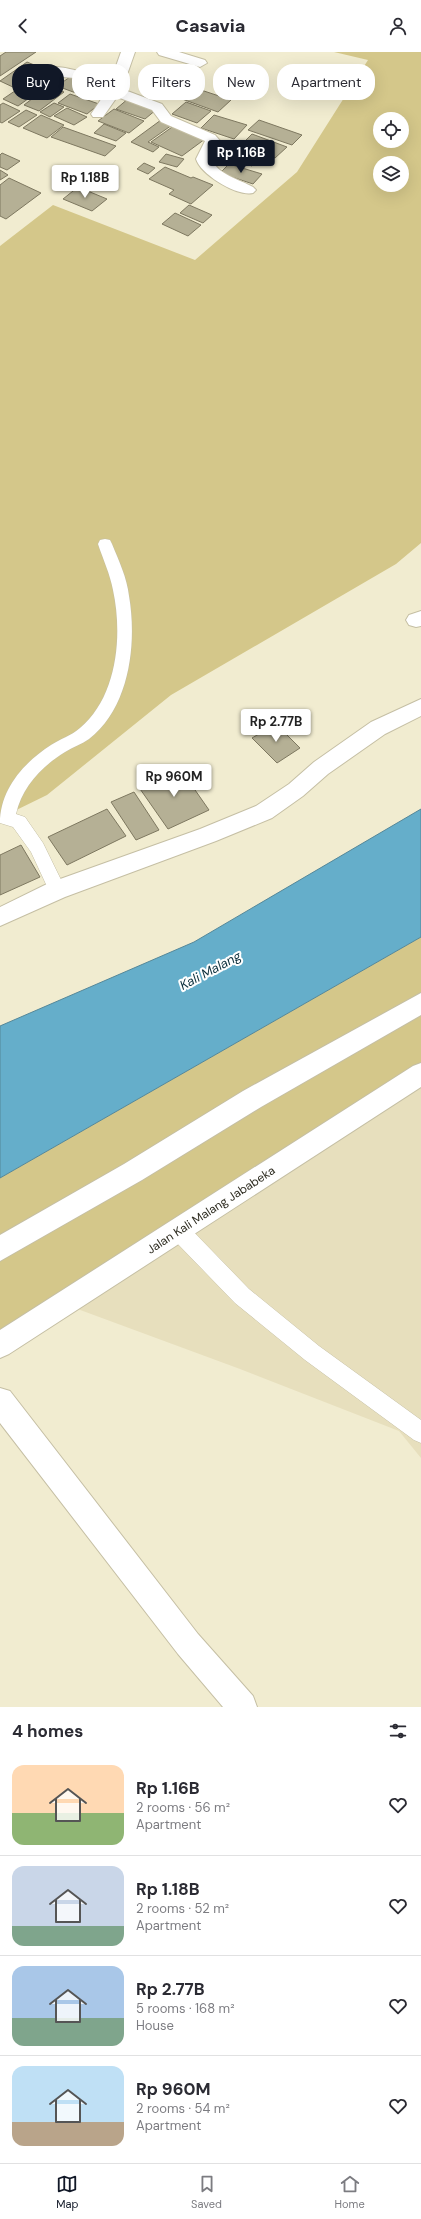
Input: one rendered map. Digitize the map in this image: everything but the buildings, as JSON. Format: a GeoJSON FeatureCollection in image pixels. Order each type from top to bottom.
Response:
{"type":"FeatureCollection","features":[{"type":"Feature","properties":{"kind":"street"},"geometry":{"type":"LineString","coordinates":[[124,64],[128,52]]}},
{"type":"Feature","properties":{"kind":"street"},"geometry":{"type":"LineString","coordinates":[[164,52],[200,63]]}},
{"type":"Feature","properties":{"kind":"street"},"geometry":{"type":"LineString","coordinates":[[130,97],[157,107],[166,119],[210,138],[213,142],[204,158],[206,165],[213,173],[248,190]]}},
{"type":"Feature","properties":{"kind":"street"},"geometry":{"type":"LineString","coordinates":[[98,114],[108,100]]}},
{"type":"Feature","properties":{"kind":"street"},"geometry":{"type":"LineString","coordinates":[[0,917],[57,890],[208,835],[264,812],[296,790],[321,768],[378,728],[421,707]]}},
{"type":"Feature","properties":{"kind":"street"},"geometry":{"type":"LineString","coordinates":[[0,1249],[133,1172],[252,1099],[421,1003]]}},
{"type":"Feature","properties":{"kind":"street","name":"Jalan Kali Malang Jababeka"},"geometry":{"type":"LineString","coordinates":[[0,1345],[421,1074]]}},
{"type":"Feature","properties":{"kind":"street"},"geometry":{"type":"LineString","coordinates":[[0,1401],[183,1637],[242,1707]]}},
{"type":"Feature","properties":{"kind":"lane"},"geometry":{"type":"LineString","coordinates":[[57,890],[37,848],[19,822],[4,816],[21,783],[49,755],[95,724],[106,707],[114,688],[123,658],[125,623],[122,594],[105,544]]}},
{"type":"Feature","properties":{"kind":"lane"},"geometry":{"type":"LineString","coordinates":[[179,1231],[242,1296],[312,1353],[421,1433]]}},
{"type":"Feature","properties":{"kind":"shaded area"},"geometry":{"type":"Polygon","coordinates":[[[334,52],[421,52],[421,543],[396,564],[171,695],[47,795],[0,818],[0,246],[53,205],[195,260],[297,172],[343,100],[375,100],[375,64],[365,64],[368,60],[334,52]]]}},
{"type":"Feature","properties":{"kind":"shaded area"},"geometry":{"type":"Polygon","coordinates":[[[421,937],[421,1075],[0,1345],[0,1178],[421,937]]]}},
{"type":"Feature","properties":{"kind":"shaded area"},"geometry":{"type":"Polygon","coordinates":[[[421,1075],[421,1458],[399,1431],[240,1369],[64,1304],[421,1075]]]}},
{"type":"Feature","properties":{"kind":"water","name":"Kali Malang"},"geometry":{"type":"Polygon","coordinates":[[[421,809],[421,937],[0,1178],[0,1026],[194,942],[421,809]]]}}]}
